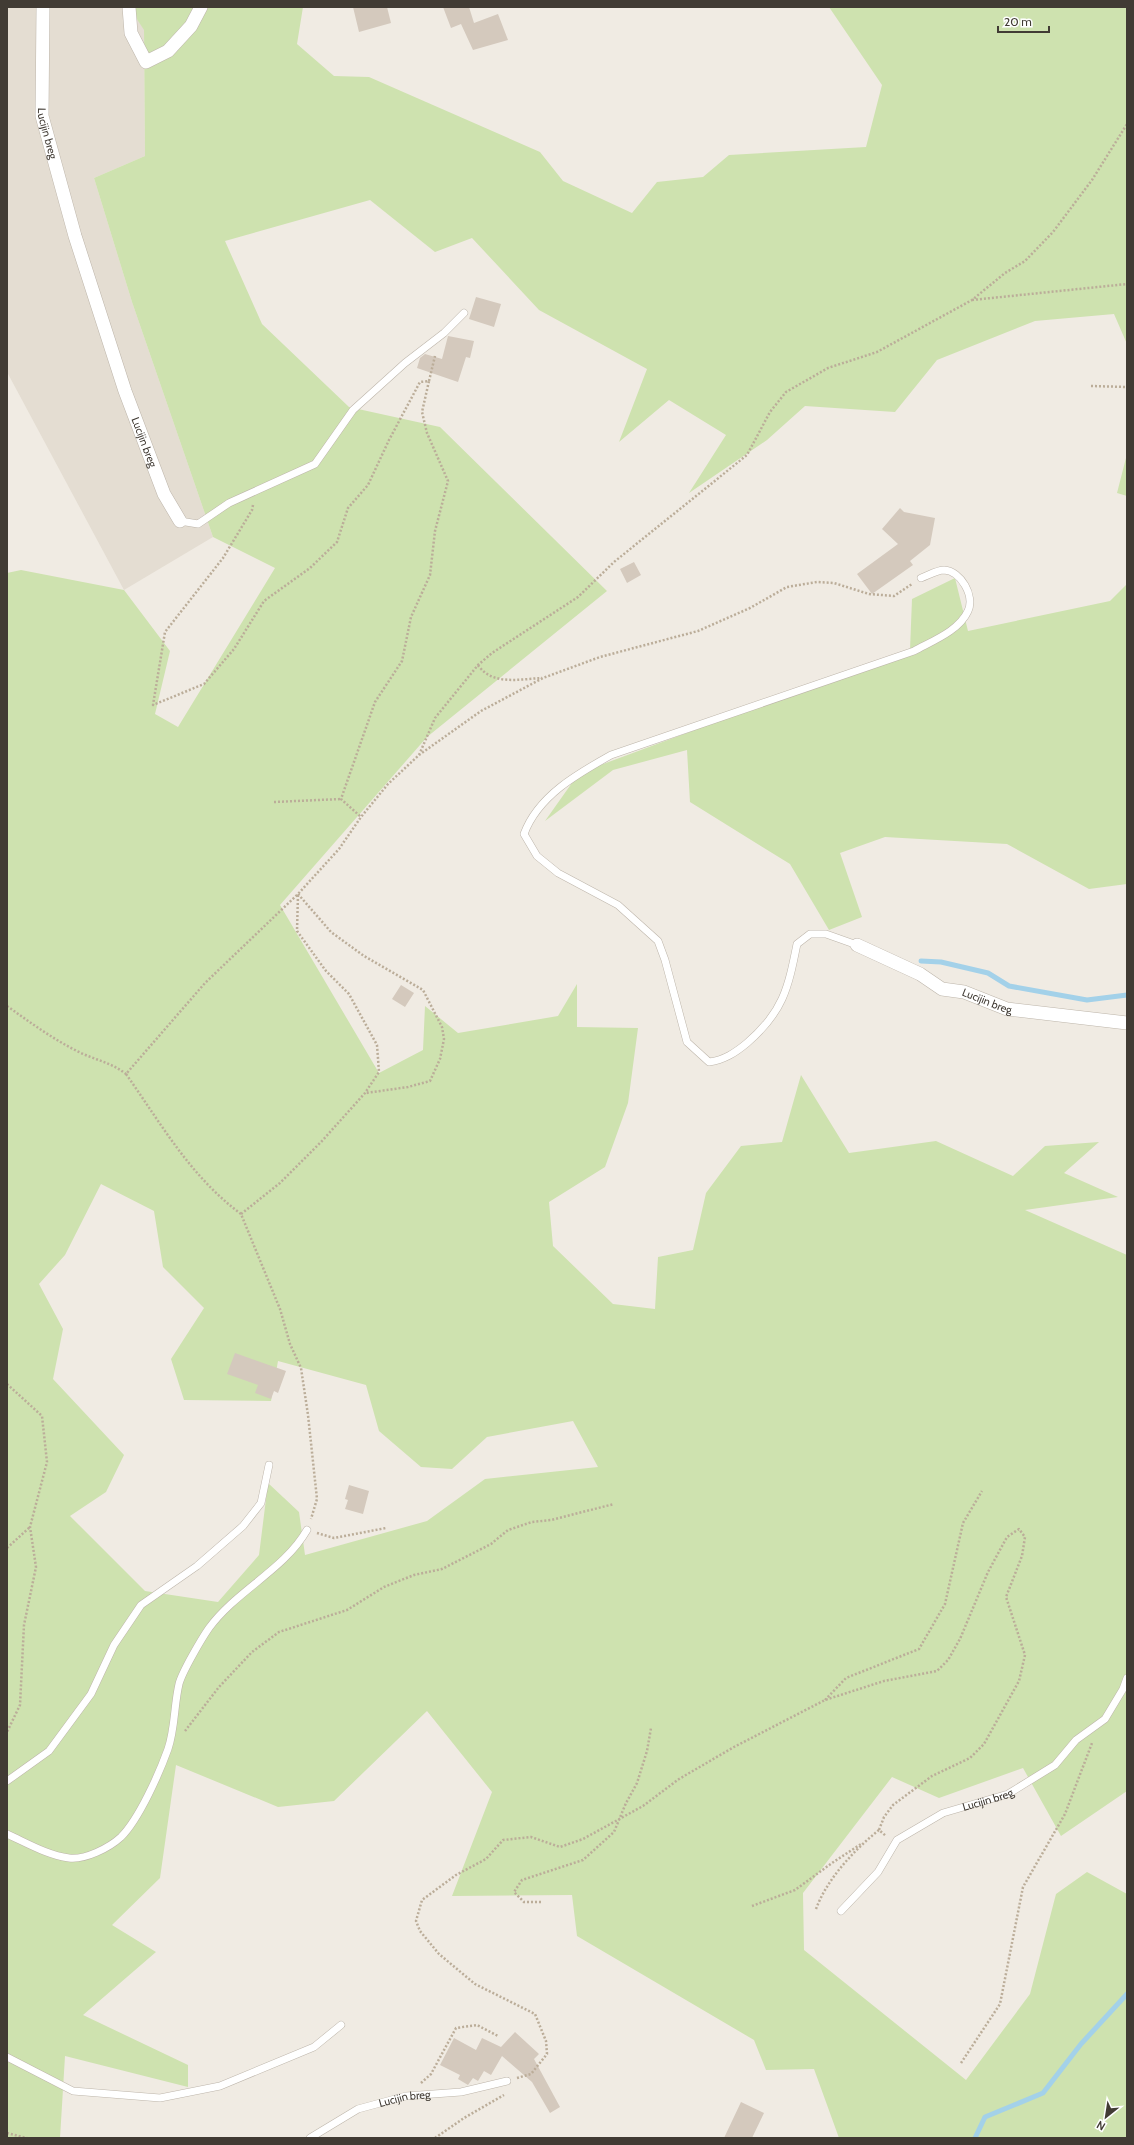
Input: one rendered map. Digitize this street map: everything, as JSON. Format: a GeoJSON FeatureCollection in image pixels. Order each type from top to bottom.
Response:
{"type":"FeatureCollection","features":[{"type":"Feature","properties":{"kind":"street","name":"Lucijin breg"},"geometry":{"type":"LineString","coordinates":[[43,7],[42,116],[75,236],[124,391],[164,494],[180,521]]}},
{"type":"Feature","properties":{"kind":"street"},"geometry":{"type":"LineString","coordinates":[[129,7],[131,33],[146,62],[168,51],[191,26],[201,7]]}},
{"type":"Feature","properties":{"kind":"street","name":"Lucijin breg"},"geometry":{"type":"LineString","coordinates":[[857,945],[920,974],[942,989],[964,992],[1007,1009],[1127,1023]]}},
{"type":"Feature","properties":{"kind":"lane","name":"Lucijin breg"},"geometry":{"type":"LineString","coordinates":[[180,521],[198,524],[229,503],[315,464],[353,410],[405,363],[444,333],[464,313]]}},
{"type":"Feature","properties":{"kind":"lane"},"geometry":{"type":"LineString","coordinates":[[857,945],[826,934],[810,934],[797,944],[790,980],[778,1009],[765,1028],[723,1060],[709,1062],[687,1042],[665,960],[658,941],[618,905],[558,873],[537,856],[524,834],[530,818],[548,798],[578,773],[611,755],[914,651],[956,626],[968,610],[970,595],[964,583],[953,574],[944,570],[920,578]]}},
{"type":"Feature","properties":{"kind":"lane"},"geometry":{"type":"LineString","coordinates":[[7,1781],[49,1751],[91,1694],[114,1645],[142,1605],[197,1566],[243,1526],[261,1503],[269,1465]]}},
{"type":"Feature","properties":{"kind":"lane"},"geometry":{"type":"LineString","coordinates":[[7,1834],[50,1854],[70,1858],[92,1856],[120,1837],[140,1810],[168,1748],[179,1682],[209,1628],[235,1600],[300,1543],[307,1530]]}},
{"type":"Feature","properties":{"kind":"lane","name":"Lucijin breg"},"geometry":{"type":"LineString","coordinates":[[841,1911],[878,1872],[897,1840],[943,1813],[1008,1794],[1055,1765],[1076,1740],[1105,1719],[1123,1689],[1127,1678]]}},
{"type":"Feature","properties":{"kind":"lane"},"geometry":{"type":"LineString","coordinates":[[7,2057],[72,2091],[160,2098],[220,2086],[314,2047],[341,2025]]}},
{"type":"Feature","properties":{"kind":"lane","name":"Lucijin breg"},"geometry":{"type":"LineString","coordinates":[[310,2138],[358,2109],[406,2096],[461,2092],[507,2081]]}},
{"type":"Feature","properties":{"kind":"path"},"geometry":{"type":"LineString","coordinates":[[419,755],[435,718],[478,666],[492,653],[578,597],[614,562],[747,455],[770,412],[786,392],[828,368],[877,352],[972,300],[1005,273],[1025,261],[1053,232],[1092,180],[1127,124]]}},
{"type":"Feature","properties":{"kind":"path"},"geometry":{"type":"LineString","coordinates":[[972,300],[1127,284]]}},
{"type":"Feature","properties":{"kind":"path"},"geometry":{"type":"LineString","coordinates":[[256,491],[252,510],[234,541],[192,599],[165,632],[153,705],[204,684],[234,649],[264,601],[310,568],[337,542],[348,508],[368,485],[389,440],[420,382],[429,381],[422,412],[427,433],[448,482],[435,531],[430,575],[411,617],[402,661],[375,702],[341,800]]}},
{"type":"Feature","properties":{"kind":"path"},"geometry":{"type":"LineString","coordinates":[[1091,386],[1127,387]]}},
{"type":"Feature","properties":{"kind":"path"},"geometry":{"type":"LineString","coordinates":[[126,1074],[204,983],[298,894],[339,849],[361,817],[388,784],[419,755],[481,711],[543,678],[600,657],[698,631],[750,608],[787,587],[817,582],[834,583],[869,594],[894,596],[920,578]]}},
{"type":"Feature","properties":{"kind":"path"},"geometry":{"type":"LineString","coordinates":[[478,666],[484,673],[496,680],[543,678]]}},
{"type":"Feature","properties":{"kind":"path"},"geometry":{"type":"LineString","coordinates":[[274,802],[341,800],[361,817]]}},
{"type":"Feature","properties":{"kind":"path"},"geometry":{"type":"LineString","coordinates":[[241,1214],[280,1182],[322,1141],[365,1093],[379,1072],[377,1045],[349,994],[326,971],[297,931],[298,894]]}},
{"type":"Feature","properties":{"kind":"path"},"geometry":{"type":"LineString","coordinates":[[298,894],[331,932],[364,956],[423,990],[442,1026],[444,1040],[440,1059],[430,1081],[408,1087],[365,1093]]}},
{"type":"Feature","properties":{"kind":"path"},"geometry":{"type":"LineString","coordinates":[[7,1006],[44,1033],[81,1053],[114,1065],[126,1074],[179,1153],[219,1197],[241,1214],[280,1309],[290,1344],[301,1368],[308,1415],[317,1499],[307,1530],[334,1538],[386,1528]]}},
{"type":"Feature","properties":{"kind":"path"},"geometry":{"type":"LineString","coordinates":[[7,1384],[42,1416],[47,1462],[30,1527],[36,1566],[24,1625],[20,1705],[7,1732]]}},
{"type":"Feature","properties":{"kind":"path"},"geometry":{"type":"LineString","coordinates":[[825,1700],[846,1678],[919,1649],[945,1604],[963,1523],[982,1491]]}},
{"type":"Feature","properties":{"kind":"path"},"geometry":{"type":"LineString","coordinates":[[168,1748],[183,1734],[219,1687],[252,1652],[280,1632],[347,1610],[384,1587],[414,1575],[442,1569],[491,1544],[508,1530],[532,1522],[551,1520],[614,1504]]}},
{"type":"Feature","properties":{"kind":"path"},"geometry":{"type":"LineString","coordinates":[[7,1548],[30,1527]]}},
{"type":"Feature","properties":{"kind":"path"},"geometry":{"type":"LineString","coordinates":[[435,2138],[464,2118],[508,2093],[507,2081],[531,2074],[547,2054],[546,2041],[535,2014],[475,1984],[439,1954],[420,1932],[416,1921],[422,1900],[456,1875],[486,1859],[503,1840],[531,1837],[560,1847],[583,1839],[620,1817],[643,1806],[679,1779],[734,1747],[825,1700],[884,1681],[937,1671],[948,1660],[960,1639],[988,1572],[1007,1537],[1019,1529],[1025,1537],[1022,1556],[1006,1597],[1025,1655],[1019,1681],[984,1744],[970,1758],[932,1776],[893,1805],[884,1817],[879,1830],[861,1844],[795,1890],[752,1906]]}},
{"type":"Feature","properties":{"kind":"path"},"geometry":{"type":"LineString","coordinates":[[541,1902],[524,1902],[514,1892],[522,1880],[583,1860],[614,1832],[637,1783],[647,1751],[651,1728]]}},
{"type":"Feature","properties":{"kind":"path"},"geometry":{"type":"LineString","coordinates":[[961,2063],[1000,2004],[1024,1887],[1065,1814],[1093,1742]]}},
{"type":"Feature","properties":{"kind":"path"},"geometry":{"type":"LineString","coordinates":[[879,1830],[886,1836],[897,1840]]}},
{"type":"Feature","properties":{"kind":"path"},"geometry":{"type":"LineString","coordinates":[[816,1909],[822,1893],[861,1844]]}},
{"type":"Feature","properties":{"kind":"path"},"geometry":{"type":"LineString","coordinates":[[406,2096],[431,2074],[456,2028],[477,2025],[498,2036]]}},
{"type":"Feature","properties":{"kind":"path"},"geometry":{"type":"LineString","coordinates":[[7,2133],[27,2138]]}},
{"type":"Feature","properties":{"kind":"shaded area"},"geometry":{"type":"Polygon","coordinates":[[[7,7],[129,7],[144,29],[145,156],[94,178],[132,302],[213,537],[124,590],[7,372],[7,7]]]}},
{"type":"Feature","properties":{"kind":"green space"},"geometry":{"type":"Polygon","coordinates":[[[129,7],[303,7],[297,44],[334,76],[369,77],[540,152],[563,181],[632,213],[657,182],[703,177],[729,155],[866,147],[882,85],[829,7],[1127,7],[1127,344],[1114,314],[1035,321],[937,360],[895,412],[805,406],[767,440],[689,493],[726,435],[669,400],[619,442],[647,369],[539,310],[472,238],[435,252],[370,200],[225,241],[262,324],[349,407],[440,427],[607,591],[427,737],[280,905],[379,1073],[423,1050],[425,1006],[458,1033],[558,1016],[577,984],[577,1027],[638,1028],[628,1103],[605,1167],[549,1202],[553,1246],[613,1304],[655,1309],[658,1257],[693,1250],[706,1193],[741,1146],[782,1142],[801,1075],[849,1153],[936,1141],[1013,1176],[1045,1146],[1099,1142],[1064,1173],[1118,1197],[1025,1210],[1127,1255],[1127,1791],[1061,1836],[1023,1768],[939,1798],[892,1777],[803,1893],[804,1950],[966,2080],[1030,1994],[1056,1894],[1087,1872],[1127,1894],[1127,2138],[839,2138],[814,2069],[766,2070],[754,2040],[577,1936],[572,1895],[452,1896],[492,1792],[427,1711],[334,1801],[278,1807],[176,1765],[160,1878],[112,1925],[156,1952],[83,2015],[188,2065],[188,2087],[65,2056],[60,2138],[7,2138],[7,573],[21,570],[124,590],[170,651],[155,714],[178,727],[275,568],[213,537],[132,302],[94,178],[145,156],[144,30],[129,7]],[[101,1184],[65,1255],[39,1284],[63,1329],[53,1379],[124,1455],[106,1492],[70,1516],[145,1591],[218,1602],[259,1555],[268,1483],[299,1512],[305,1555],[427,1521],[485,1479],[598,1467],[573,1421],[487,1437],[452,1469],[421,1467],[379,1431],[366,1385],[278,1361],[271,1401],[184,1400],[171,1359],[204,1308],[163,1267],[154,1211],[101,1184]]]}},
{"type":"Feature","properties":{"kind":"green space"},"geometry":{"type":"Polygon","coordinates":[[[1127,454],[1127,496],[1117,493],[1127,454]]]}},
{"type":"Feature","properties":{"kind":"green space"},"geometry":{"type":"Polygon","coordinates":[[[955,578],[968,631],[1110,601],[1127,584],[1127,884],[1089,889],[1007,844],[885,837],[840,853],[862,917],[829,930],[790,864],[690,802],[687,750],[613,770],[545,821],[579,773],[910,650],[912,599],[955,578]]]}},
{"type":"Feature","properties":{"kind":"building"},"geometry":{"type":"Polygon","coordinates":[[[353,7],[387,7],[391,23],[359,32],[353,7]]]}},
{"type":"Feature","properties":{"kind":"building"},"geometry":{"type":"Polygon","coordinates":[[[443,7],[469,7],[474,23],[498,14],[508,40],[473,50],[461,24],[451,28],[443,7]]]}},
{"type":"Feature","properties":{"kind":"building"},"geometry":{"type":"Polygon","coordinates":[[[476,297],[501,304],[494,327],[469,319],[476,297]]]}},
{"type":"Feature","properties":{"kind":"building"},"geometry":{"type":"Polygon","coordinates":[[[448,336],[474,341],[470,358],[466,357],[458,382],[417,368],[420,358],[425,354],[442,359],[448,336]]]}},
{"type":"Feature","properties":{"kind":"building"},"geometry":{"type":"Polygon","coordinates":[[[900,508],[904,512],[935,518],[930,545],[910,561],[913,565],[872,594],[857,574],[898,544],[882,529],[900,508]]]}},
{"type":"Feature","properties":{"kind":"building"},"geometry":{"type":"Polygon","coordinates":[[[634,562],[641,575],[627,583],[620,569],[634,562]]]}},
{"type":"Feature","properties":{"kind":"building"},"geometry":{"type":"Polygon","coordinates":[[[401,985],[414,993],[405,1007],[392,999],[401,985]]]}},
{"type":"Feature","properties":{"kind":"building"},"geometry":{"type":"Polygon","coordinates":[[[235,1353],[286,1371],[278,1393],[274,1391],[271,1399],[255,1393],[258,1385],[227,1374],[235,1353]]]}},
{"type":"Feature","properties":{"kind":"building"},"geometry":{"type":"Polygon","coordinates":[[[349,1485],[369,1491],[363,1514],[345,1509],[348,1500],[345,1499],[349,1485]]]}},
{"type":"Feature","properties":{"kind":"building"},"geometry":{"type":"Polygon","coordinates":[[[515,2032],[539,2054],[534,2059],[560,2107],[550,2113],[532,2082],[502,2056],[491,2075],[484,2071],[478,2081],[473,2078],[468,2085],[458,2079],[460,2075],[440,2065],[454,2038],[476,2050],[482,2038],[501,2047],[515,2032]]]}},
{"type":"Feature","properties":{"kind":"building"},"geometry":{"type":"Polygon","coordinates":[[[741,2102],[764,2113],[752,2138],[724,2138],[741,2102]]]}},
{"type":"Feature","properties":{"kind":"waterway"},"geometry":{"type":"LineString","coordinates":[[921,961],[941,962],[988,973],[1009,986],[1087,1000],[1127,995]]}},
{"type":"Feature","properties":{"kind":"waterway"},"geometry":{"type":"LineString","coordinates":[[975,2138],[985,2117],[1043,2093],[1081,2044],[1127,1994]]}}]}
